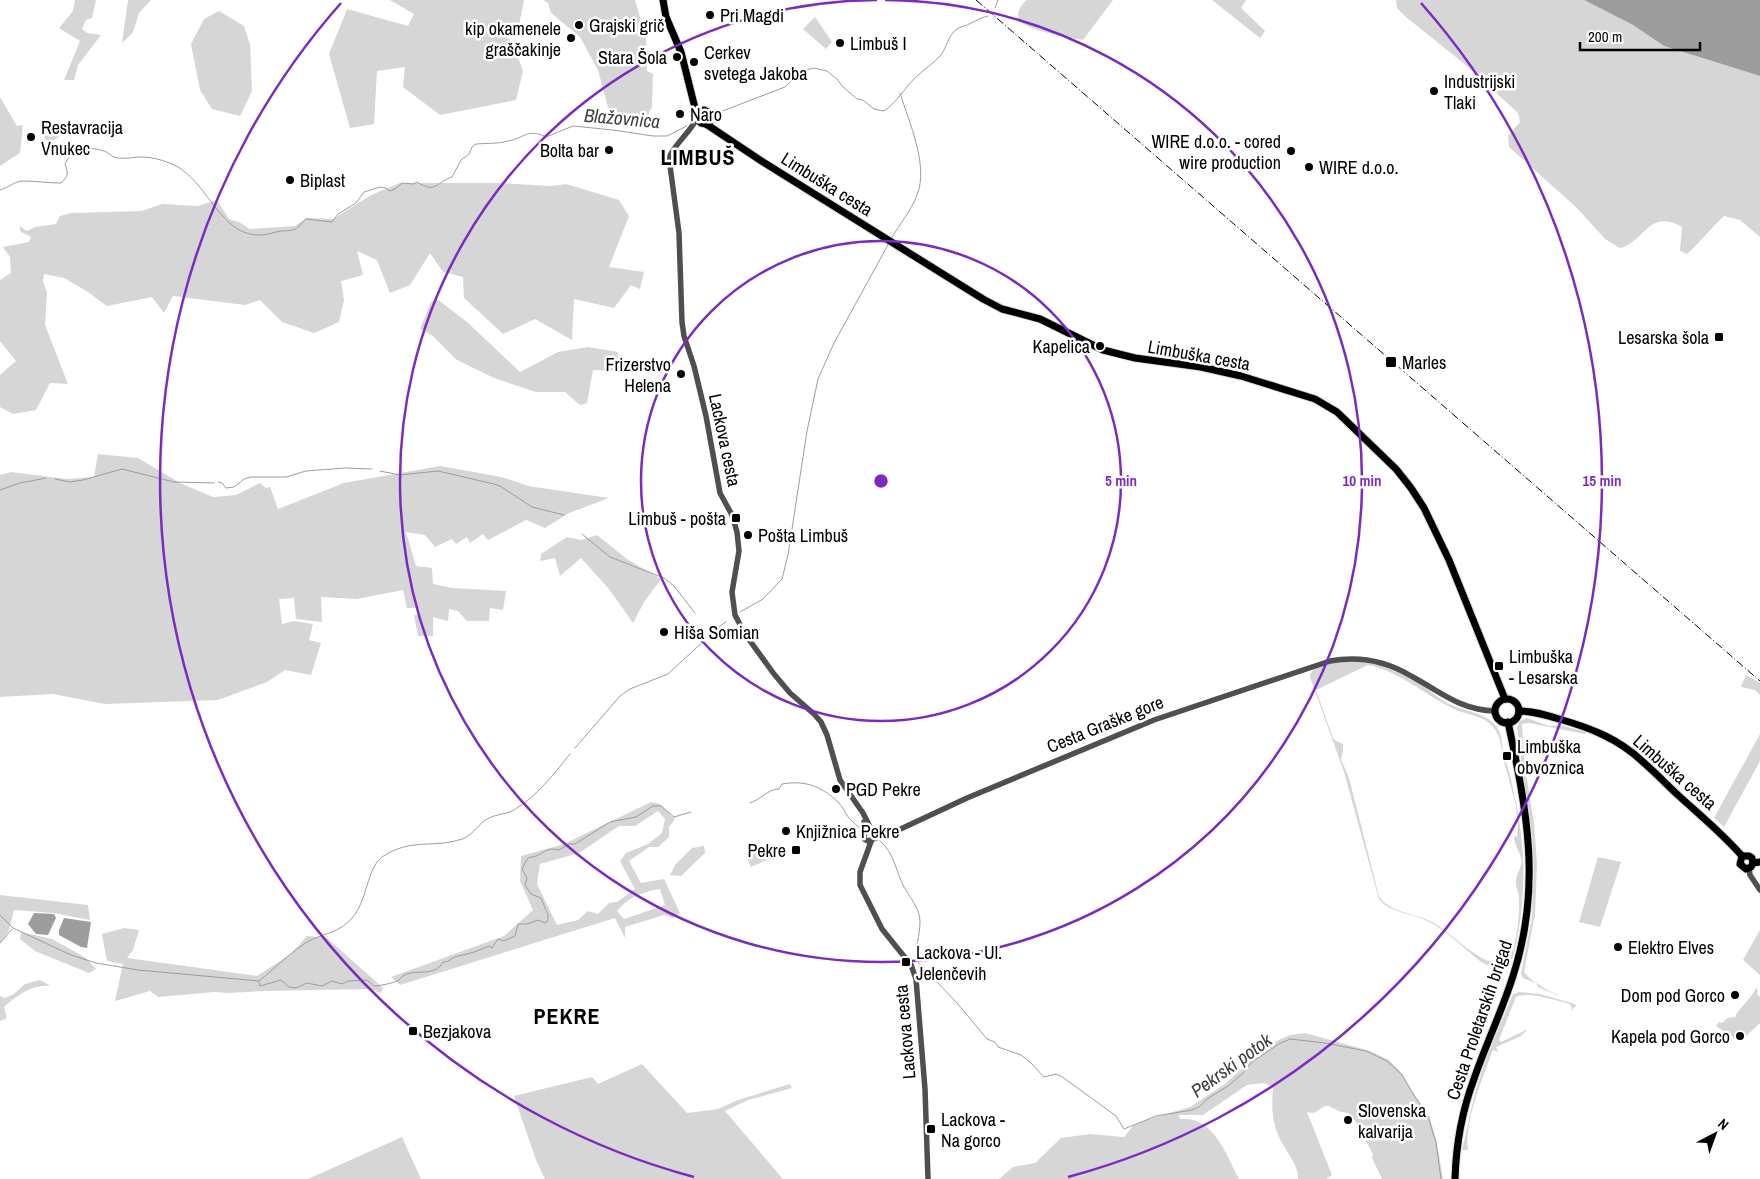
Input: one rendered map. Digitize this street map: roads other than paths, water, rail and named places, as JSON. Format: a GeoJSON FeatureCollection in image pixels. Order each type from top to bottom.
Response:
{"type":"FeatureCollection","features":[{"type":"Feature","properties":{"kind":"main road"},"geometry":{"type":"LineString","coordinates":[[663,0],[666,17],[681,52],[690,89],[697,117],[707,122],[710,113],[698,105],[690,89]]}},
{"type":"Feature","properties":{"kind":"main road"},"geometry":{"type":"LineString","coordinates":[[697,117],[704,110]]}},
{"type":"Feature","properties":{"kind":"main road","name":"Limbuška cesta"},"geometry":{"type":"LineString","coordinates":[[707,122],[762,162],[992,304],[1011,312],[1040,319],[1103,350],[1135,358],[1201,367],[1241,376],[1315,399],[1337,412],[1396,469],[1424,508],[1452,567],[1505,699]]}},
{"type":"Feature","properties":{"kind":"main road"},"geometry":{"type":"LineString","coordinates":[[1505,699],[1515,702],[1519,711],[1514,720],[1508,722],[1499,720],[1495,711],[1499,702],[1505,699]]}},
{"type":"Feature","properties":{"kind":"main road","name":"Limbuška cesta"},"geometry":{"type":"LineString","coordinates":[[1519,711],[1539,713],[1568,721],[1595,730],[1617,742],[1639,758],[1678,796],[1710,823],[1742,856]]}},
{"type":"Feature","properties":{"kind":"main road","name":"Cesta Proletarskih brigad"},"geometry":{"type":"LineString","coordinates":[[1455,1179],[1460,1130],[1467,1100],[1473,1079],[1513,977],[1527,915],[1530,885],[1529,844],[1508,722]]}},
{"type":"Feature","properties":{"kind":"main road","name":"Limbuška cesta"},"geometry":{"type":"LineString","coordinates":[[1747,855],[1751,857],[1754,864],[1741,866],[1742,856],[1747,855]]}},
{"type":"Feature","properties":{"kind":"street"},"geometry":{"type":"LineString","coordinates":[[686,136],[697,117]]}},
{"type":"Feature","properties":{"kind":"street"},"geometry":{"type":"LineString","coordinates":[[686,136],[707,122]]}},
{"type":"Feature","properties":{"kind":"street","name":"Lackova cesta"},"geometry":{"type":"LineString","coordinates":[[686,136],[673,150],[669,158],[678,227],[682,322],[684,336],[694,366],[706,416],[720,493],[732,516],[737,532],[739,551],[732,592],[735,615],[745,634],[784,687],[820,722],[827,735],[838,776],[858,809],[863,813],[870,836],[860,878],[862,891],[887,936],[911,965],[918,988],[928,1146],[928,1179]]}},
{"type":"Feature","properties":{"kind":"street","name":"Cesta Graške gore"},"geometry":{"type":"LineString","coordinates":[[870,836],[885,835],[999,784],[1154,720],[1319,664],[1339,660],[1374,661],[1395,667],[1459,704],[1475,709],[1495,711]]}},
{"type":"Feature","properties":{"kind":"street"},"geometry":{"type":"LineString","coordinates":[[1754,864],[1750,875],[1760,890]]}},
{"type":"Feature","properties":{"kind":"waterway","name":"Blažovnica"},"geometry":{"type":"LineString","coordinates":[[995,8],[998,0]]}},
{"type":"Feature","properties":{"kind":"waterway","name":"Blažovnica"},"geometry":{"type":"LineString","coordinates":[[720,112],[785,87],[802,71],[814,68],[827,71],[857,99],[863,100],[874,109],[884,111],[915,78],[941,55],[954,32],[988,16]]}},
{"type":"Feature","properties":{"kind":"waterway"},"geometry":{"type":"LineString","coordinates":[[891,239],[912,207],[917,195],[921,171],[916,144],[900,93]]}},
{"type":"Feature","properties":{"kind":"waterway","name":"Blažovnica"},"geometry":{"type":"LineString","coordinates":[[0,190],[20,181],[61,183],[67,174],[65,164],[74,149],[96,149],[121,158],[151,158],[178,167],[190,177],[232,225],[244,232],[258,235],[293,230],[306,219],[332,222],[338,214],[356,203],[364,192],[380,187],[386,188],[389,191],[402,183],[413,184],[417,182],[428,187],[435,186],[452,177],[461,160],[469,154],[472,147],[476,144],[504,142],[534,133],[546,137],[573,126],[653,136],[667,136],[687,126]]}},
{"type":"Feature","properties":{"kind":"waterway"},"geometry":{"type":"LineString","coordinates":[[740,612],[763,599],[782,579],[788,555],[807,431],[818,379],[834,343],[889,243]]}},
{"type":"Feature","properties":{"kind":"waterway"},"geometry":{"type":"LineString","coordinates":[[218,482],[222,483],[226,488],[234,487],[244,479],[251,477],[286,477],[306,471],[345,468],[372,469]]}},
{"type":"Feature","properties":{"kind":"waterway"},"geometry":{"type":"LineString","coordinates":[[55,479],[70,482],[122,469],[174,482],[214,483]]}},
{"type":"Feature","properties":{"kind":"waterway"},"geometry":{"type":"LineString","coordinates":[[380,471],[400,475],[438,471],[494,484],[532,507],[564,515]]}},
{"type":"Feature","properties":{"kind":"waterway"},"geometry":{"type":"LineString","coordinates":[[0,490],[20,483],[46,478]]}},
{"type":"Feature","properties":{"kind":"waterway"},"geometry":{"type":"LineString","coordinates":[[582,534],[610,557],[664,578],[674,586],[695,613]]}},
{"type":"Feature","properties":{"kind":"waterway"},"geometry":{"type":"LineString","coordinates":[[575,748],[620,696],[630,689],[668,674],[726,622]]}},
{"type":"Feature","properties":{"kind":"waterway"},"geometry":{"type":"LineString","coordinates":[[0,915],[13,928],[71,955],[96,963],[138,970],[259,981],[290,954],[309,941],[348,923],[357,911],[373,869],[382,857],[403,847],[451,842],[466,837],[485,820],[514,810],[530,798],[545,784],[570,754]]}},
{"type":"Feature","properties":{"kind":"waterway"},"geometry":{"type":"LineString","coordinates":[[750,803],[775,789],[779,789],[782,784],[805,784],[819,788],[832,796],[849,818],[861,829]]}},
{"type":"Feature","properties":{"kind":"waterway"},"geometry":{"type":"LineString","coordinates":[[259,982],[260,986],[281,980],[289,987],[296,988],[307,983],[322,986],[332,981],[342,984],[348,981],[367,980],[374,986],[379,986],[395,982],[408,974],[435,970],[443,962],[456,957],[489,946],[492,948],[498,939],[504,941],[515,936],[518,924],[527,924],[538,920],[545,923],[548,920],[548,915],[541,898],[531,894],[525,885],[527,878],[522,869],[528,858],[549,850],[559,850],[569,844],[575,844],[610,822],[636,817],[653,806],[661,806],[674,817],[691,812]]}},
{"type":"Feature","properties":{"kind":"waterway","name":"Pekrski potok"},"geometry":{"type":"LineString","coordinates":[[879,840],[892,856],[901,881],[920,917],[916,960],[957,1003],[987,1039],[995,1042],[998,1047],[1021,1055],[1044,1077],[1056,1074],[1061,1076],[1116,1116],[1124,1129],[1156,1116],[1192,1110],[1199,1107],[1207,1099],[1228,1086],[1252,1062],[1290,1039],[1325,1043],[1366,1051],[1387,1061],[1402,1075],[1428,1116],[1436,1143],[1441,1179]]}},
{"type":"Feature","properties":{"kind":"waterway"},"geometry":{"type":"LineString","coordinates":[[0,943],[12,929]]}},
{"type":"Feature","properties":{"kind":"railway"},"geometry":{"type":"LineString","coordinates":[[976,0],[1760,681]]}},
{"type":"Feature","properties":{"kind":"place","name":"Pri Magdi"},"geometry":{"type":"Point","coordinates":[710,15]}},
{"type":"Feature","properties":{"kind":"place","name":"Grajski grič"},"geometry":{"type":"Point","coordinates":[579,25]}},
{"type":"Feature","properties":{"kind":"place","name":"kip okamenele graščakinje"},"geometry":{"type":"Point","coordinates":[571,38]}},
{"type":"Feature","properties":{"kind":"place","name":"Limbuš I"},"geometry":{"type":"Point","coordinates":[840,43]}},
{"type":"Feature","properties":{"kind":"place","name":"Stara Šola"},"geometry":{"type":"Point","coordinates":[677,57]}},
{"type":"Feature","properties":{"kind":"place","name":"Cerkev svetega Jakoba"},"geometry":{"type":"Point","coordinates":[694,62]}},
{"type":"Feature","properties":{"kind":"place","name":"Industrijski Tlaki"},"geometry":{"type":"Point","coordinates":[1434,91]}},
{"type":"Feature","properties":{"kind":"place","name":"Naro"},"geometry":{"type":"Point","coordinates":[680,114]}},
{"type":"Feature","properties":{"kind":"place","name":"Restavracija Vnukec"},"geometry":{"type":"Point","coordinates":[31,137]}},
{"type":"Feature","properties":{"kind":"place","name":"Bolta bar"},"geometry":{"type":"Point","coordinates":[609,150]}},
{"type":"Feature","properties":{"kind":"place","name":"WIRE d.o.o. - cored wire production"},"geometry":{"type":"Point","coordinates":[1291,151]}},
{"type":"Feature","properties":{"kind":"place","name":"WIRE d.o.o."},"geometry":{"type":"Point","coordinates":[1309,167]}},
{"type":"Feature","properties":{"kind":"place","name":"Biplast"},"geometry":{"type":"Point","coordinates":[290,180]}},
{"type":"Feature","properties":{"kind":"place","name":"Lesarska šola"},"geometry":{"type":"Point","coordinates":[1719,337]}},
{"type":"Feature","properties":{"kind":"place","name":"Kapelica"},"geometry":{"type":"Point","coordinates":[1100,346]}},
{"type":"Feature","properties":{"kind":"place","name":"Marles"},"geometry":{"type":"Point","coordinates":[1391,362]}},
{"type":"Feature","properties":{"kind":"place","name":"Frizerstvo Helena"},"geometry":{"type":"Point","coordinates":[681,374]}},
{"type":"Feature","properties":{"kind":"place","name":"Limbuš - pošta"},"geometry":{"type":"Point","coordinates":[736,518]}},
{"type":"Feature","properties":{"kind":"place","name":"Pošta Limbuš"},"geometry":{"type":"Point","coordinates":[748,535]}},
{"type":"Feature","properties":{"kind":"place","name":"Hiša Somian"},"geometry":{"type":"Point","coordinates":[664,632]}},
{"type":"Feature","properties":{"kind":"place","name":"Limbuška - Lesarska"},"geometry":{"type":"Point","coordinates":[1499,666]}},
{"type":"Feature","properties":{"kind":"place","name":"Limbuška obvoznica"},"geometry":{"type":"Point","coordinates":[1507,756]}},
{"type":"Feature","properties":{"kind":"place","name":"PGD Pekre"},"geometry":{"type":"Point","coordinates":[836,789]}},
{"type":"Feature","properties":{"kind":"place","name":"Knjižnica Pekre"},"geometry":{"type":"Point","coordinates":[786,831]}},
{"type":"Feature","properties":{"kind":"place","name":"Pekre"},"geometry":{"type":"Point","coordinates":[796,850]}},
{"type":"Feature","properties":{"kind":"place","name":"Elektro Elves"},"geometry":{"type":"Point","coordinates":[1618,947]}},
{"type":"Feature","properties":{"kind":"place","name":"Lackova - Ul. Jelenčevih"},"geometry":{"type":"Point","coordinates":[906,962]}},
{"type":"Feature","properties":{"kind":"place","name":"Dom pod Gorco"},"geometry":{"type":"Point","coordinates":[1735,995]}},
{"type":"Feature","properties":{"kind":"place","name":"Bezjakova"},"geometry":{"type":"Point","coordinates":[413,1031]}},
{"type":"Feature","properties":{"kind":"place","name":"Kapela pod Gorco"},"geometry":{"type":"Point","coordinates":[1740,1036]}},
{"type":"Feature","properties":{"kind":"place","name":"Slovenska kalvarija"},"geometry":{"type":"Point","coordinates":[1348,1120]}},
{"type":"Feature","properties":{"kind":"place","name":"Lackova - Na gorco"},"geometry":{"type":"Point","coordinates":[931,1129]}},
{"type":"Feature","properties":{"kind":"district","name":"LIMBUŠ"},"geometry":{"type":"Point","coordinates":[698,157]}},
{"type":"Feature","properties":{"kind":"district","name":"PEKRE"},"geometry":{"type":"Point","coordinates":[567,1016]}}]}
